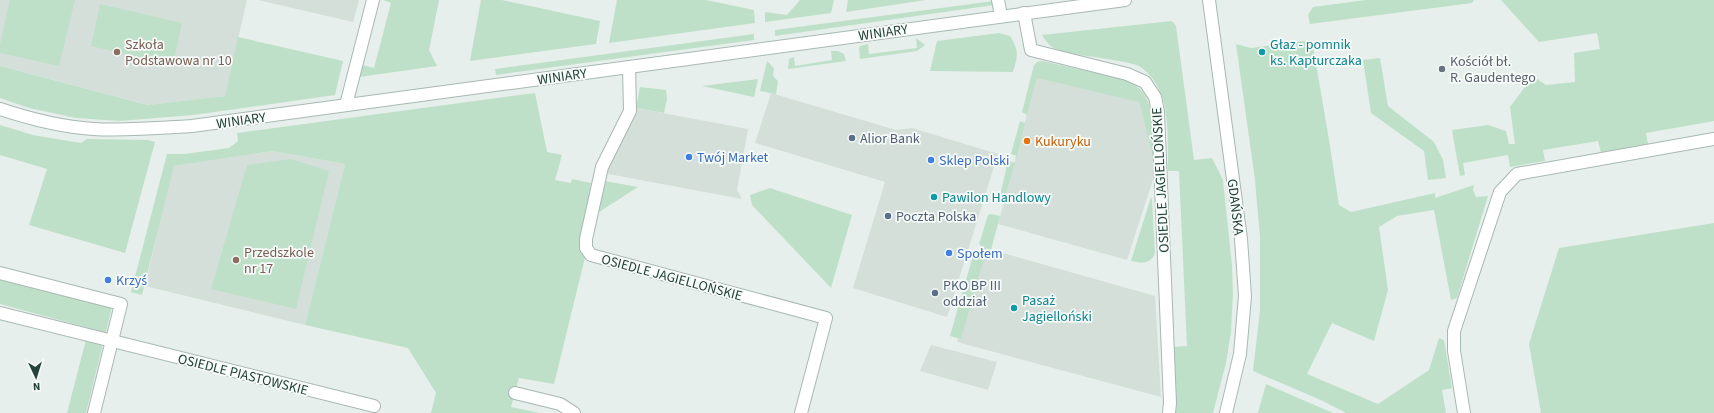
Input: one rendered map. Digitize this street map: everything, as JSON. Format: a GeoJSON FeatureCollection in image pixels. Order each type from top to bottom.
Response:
{"type":"FeatureCollection","features":[{"type":"Feature","properties":{"kind":"street"},"geometry":{"type":"LineString","coordinates":[[346,105],[373,0]]}},
{"type":"Feature","properties":{"kind":"street"},"geometry":{"type":"LineString","coordinates":[[998,0],[1001,16]]}},
{"type":"Feature","properties":{"kind":"street","name":"WINIARY"},"geometry":{"type":"LineString","coordinates":[[0,109],[58,125],[93,129],[134,129],[192,126],[1125,0]]}},
{"type":"Feature","properties":{"kind":"street","name":"GDAŃSKA"},"geometry":{"type":"LineString","coordinates":[[1209,0],[1241,239],[1245,296],[1240,354],[1226,413]]}},
{"type":"Feature","properties":{"kind":"street","name":"OSIEDLE JAGIELLOŃSKIE"},"geometry":{"type":"LineString","coordinates":[[1024,13],[1030,50],[1127,74],[1145,82],[1155,97],[1158,112],[1170,403],[1169,413]]}},
{"type":"Feature","properties":{"kind":"street","name":"OSIEDLE JAGIELLOŃSKIE"},"geometry":{"type":"LineString","coordinates":[[629,67],[630,110],[605,160],[598,179],[586,239],[586,248],[590,255],[826,318],[801,413]]}},
{"type":"Feature","properties":{"kind":"street"},"geometry":{"type":"LineString","coordinates":[[1464,413],[1454,351],[1454,331],[1500,192],[1517,174],[1714,139]]}},
{"type":"Feature","properties":{"kind":"street"},"geometry":{"type":"LineString","coordinates":[[0,273],[121,304],[94,413]]}},
{"type":"Feature","properties":{"kind":"street","name":"OSIEDLE PIASTOWSKIE"},"geometry":{"type":"LineString","coordinates":[[0,313],[374,406]]}},
{"type":"Feature","properties":{"kind":"street"},"geometry":{"type":"LineString","coordinates":[[515,393],[560,404],[574,413]]}},
{"type":"Feature","properties":{"kind":"shaded area","name":"Szkoła Podstawowa nr 10"},"geometry":{"type":"Polygon","coordinates":[[[0,0],[247,0],[225,96],[149,105],[0,66],[0,0]]]}},
{"type":"Feature","properties":{"kind":"shaded area"},"geometry":{"type":"Polygon","coordinates":[[[258,0],[359,0],[353,22],[258,0]]]}},
{"type":"Feature","properties":{"kind":"shaded area"},"geometry":{"type":"Polygon","coordinates":[[[1038,73],[1139,102],[1156,170],[1127,260],[998,224],[1038,73]]]}},
{"type":"Feature","properties":{"kind":"shaded area","name":"Pawilon Handlowy"},"geometry":{"type":"Polygon","coordinates":[[[771,93],[896,130],[912,128],[998,154],[947,317],[853,288],[885,182],[755,143],[771,93]]]}},
{"type":"Feature","properties":{"kind":"shaded area"},"geometry":{"type":"Polygon","coordinates":[[[636,108],[748,129],[737,190],[742,199],[603,173],[636,108]]]}},
{"type":"Feature","properties":{"kind":"shaded area","name":"Przedszkole nr 17"},"geometry":{"type":"Polygon","coordinates":[[[272,151],[345,164],[305,325],[145,286],[173,166],[272,151]]]}},
{"type":"Feature","properties":{"kind":"shaded area"},"geometry":{"type":"Polygon","coordinates":[[[982,247],[1155,296],[1161,397],[957,342],[982,247]]]}},
{"type":"Feature","properties":{"kind":"shaded area"},"geometry":{"type":"Polygon","coordinates":[[[931,345],[997,362],[988,390],[920,371],[931,345]]]}},
{"type":"Feature","properties":{"kind":"green space"},"geometry":{"type":"Polygon","coordinates":[[[10,0],[75,0],[59,66],[0,53],[0,44],[10,0]]]}},
{"type":"Feature","properties":{"kind":"green space"},"geometry":{"type":"Polygon","coordinates":[[[383,0],[439,0],[429,50],[437,66],[359,77],[362,65],[374,68],[391,3],[383,0]]]}},
{"type":"Feature","properties":{"kind":"green space"},"geometry":{"type":"Polygon","coordinates":[[[481,0],[502,0],[600,21],[596,44],[470,61],[481,0]]]}},
{"type":"Feature","properties":{"kind":"green space"},"geometry":{"type":"Polygon","coordinates":[[[617,0],[706,0],[754,10],[755,23],[609,43],[617,0]]]}},
{"type":"Feature","properties":{"kind":"green space"},"geometry":{"type":"Polygon","coordinates":[[[800,0],[834,0],[831,13],[765,22],[765,12],[787,15],[800,0]]]}},
{"type":"Feature","properties":{"kind":"green space"},"geometry":{"type":"Polygon","coordinates":[[[848,0],[926,0],[846,12],[848,0]]]}},
{"type":"Feature","properties":{"kind":"green space"},"geometry":{"type":"Polygon","coordinates":[[[1366,0],[1474,0],[1472,3],[1310,24],[1308,15],[1313,7],[1366,0]]]}},
{"type":"Feature","properties":{"kind":"green space"},"geometry":{"type":"Polygon","coordinates":[[[1501,0],[1714,0],[1714,121],[1646,133],[1648,144],[1601,153],[1598,141],[1543,150],[1545,161],[1510,167],[1508,155],[1463,163],[1465,175],[1460,176],[1452,130],[1488,125],[1506,131],[1509,144],[1515,144],[1510,107],[1533,76],[1546,85],[1575,82],[1574,53],[1600,49],[1597,33],[1539,42],[1501,0]]]}},
{"type":"Feature","properties":{"kind":"green space"},"geometry":{"type":"Polygon","coordinates":[[[994,1],[994,5],[775,36],[775,30],[994,1]]]}},
{"type":"Feature","properties":{"kind":"green space"},"geometry":{"type":"Polygon","coordinates":[[[100,4],[182,23],[173,65],[91,46],[100,4]]]}},
{"type":"Feature","properties":{"kind":"green space"},"geometry":{"type":"Polygon","coordinates":[[[1172,21],[1176,26],[1194,160],[1212,158],[1223,180],[1232,266],[1233,293],[1231,332],[1226,363],[1213,413],[1175,413],[1174,347],[1187,346],[1179,171],[1168,171],[1166,113],[1163,99],[1158,87],[1150,75],[1135,64],[1060,51],[1052,47],[1042,35],[1172,21]]]}},
{"type":"Feature","properties":{"kind":"green space"},"geometry":{"type":"Polygon","coordinates":[[[999,33],[1010,36],[1015,46],[1017,57],[1013,72],[930,71],[937,41],[999,33]]]}},
{"type":"Feature","properties":{"kind":"green space"},"geometry":{"type":"Polygon","coordinates":[[[754,34],[754,40],[496,75],[495,69],[754,34]]]}},
{"type":"Feature","properties":{"kind":"green space"},"geometry":{"type":"Polygon","coordinates":[[[238,37],[343,61],[335,95],[193,115],[120,121],[76,118],[29,108],[0,98],[0,66],[148,105],[225,96],[238,37]]]}},
{"type":"Feature","properties":{"kind":"green space"},"geometry":{"type":"Polygon","coordinates":[[[916,38],[925,45],[917,51],[860,59],[860,46],[868,44],[869,54],[917,48],[916,38]]]}},
{"type":"Feature","properties":{"kind":"green space"},"geometry":{"type":"Polygon","coordinates":[[[1312,40],[1339,205],[1351,212],[1435,193],[1435,198],[1474,185],[1473,190],[1476,197],[1488,196],[1457,298],[1451,300],[1434,210],[1397,216],[1379,227],[1388,290],[1374,341],[1332,323],[1307,374],[1378,404],[1429,370],[1439,338],[1444,340],[1452,388],[1442,390],[1446,413],[1346,413],[1323,401],[1253,371],[1260,310],[1260,237],[1255,180],[1236,44],[1251,48],[1312,40]]]}},
{"type":"Feature","properties":{"kind":"green space"},"geometry":{"type":"Polygon","coordinates":[[[831,51],[838,51],[844,54],[846,61],[788,69],[789,59],[794,57],[795,66],[832,60],[831,51]]]}},
{"type":"Feature","properties":{"kind":"green space"},"geometry":{"type":"Polygon","coordinates":[[[1380,58],[1388,106],[1434,142],[1443,160],[1446,178],[1428,180],[1424,151],[1371,113],[1363,60],[1380,58]]]}},
{"type":"Feature","properties":{"kind":"green space"},"geometry":{"type":"Polygon","coordinates":[[[767,61],[774,68],[773,76],[778,81],[776,94],[760,91],[767,61]]]}},
{"type":"Feature","properties":{"kind":"green space"},"geometry":{"type":"Polygon","coordinates":[[[1042,61],[1122,79],[1137,86],[1145,96],[1150,107],[1156,170],[1139,102],[1037,78],[1027,115],[1022,112],[1034,65],[1037,62],[1042,61]]]}},
{"type":"Feature","properties":{"kind":"green space"},"geometry":{"type":"Polygon","coordinates":[[[758,79],[754,97],[702,86],[758,79]]]}},
{"type":"Feature","properties":{"kind":"green space"},"geometry":{"type":"Polygon","coordinates":[[[640,87],[666,90],[667,99],[664,113],[636,108],[640,87]]]}},
{"type":"Feature","properties":{"kind":"green space"},"geometry":{"type":"Polygon","coordinates":[[[535,93],[547,152],[562,155],[555,180],[571,183],[572,179],[591,183],[586,217],[594,221],[554,384],[519,378],[511,407],[540,413],[431,413],[436,393],[408,348],[305,325],[345,164],[272,151],[174,166],[142,295],[131,292],[167,154],[184,154],[229,148],[238,141],[237,133],[535,93]]]}},
{"type":"Feature","properties":{"kind":"green space"},"geometry":{"type":"Polygon","coordinates":[[[1020,121],[1025,123],[1017,156],[1011,154],[1020,121]]]}},
{"type":"Feature","properties":{"kind":"green space"},"geometry":{"type":"Polygon","coordinates":[[[0,125],[33,135],[81,143],[87,139],[148,140],[155,142],[125,253],[29,225],[47,169],[0,155],[0,125]]]}},
{"type":"Feature","properties":{"kind":"green space"},"geometry":{"type":"Polygon","coordinates":[[[291,159],[329,171],[296,309],[211,289],[247,165],[291,159]]]}},
{"type":"Feature","properties":{"kind":"green space"},"geometry":{"type":"Polygon","coordinates":[[[1008,161],[1015,163],[1004,201],[999,200],[1008,161]]]}},
{"type":"Feature","properties":{"kind":"green space"},"geometry":{"type":"Polygon","coordinates":[[[605,181],[638,187],[599,212],[605,181]]]}},
{"type":"Feature","properties":{"kind":"green space"},"geometry":{"type":"Polygon","coordinates":[[[770,188],[852,215],[831,288],[752,205],[750,195],[770,188]]]}},
{"type":"Feature","properties":{"kind":"green space"},"geometry":{"type":"Polygon","coordinates":[[[1151,197],[1155,253],[1151,260],[1142,263],[1131,261],[1151,197]]]}},
{"type":"Feature","properties":{"kind":"green space"},"geometry":{"type":"Polygon","coordinates":[[[991,214],[1000,216],[991,250],[982,247],[979,244],[988,215],[991,214]]]}},
{"type":"Feature","properties":{"kind":"green space"},"geometry":{"type":"Polygon","coordinates":[[[1714,223],[1714,413],[1541,413],[1529,344],[1559,248],[1714,223]]]}},
{"type":"Feature","properties":{"kind":"green space"},"geometry":{"type":"Polygon","coordinates":[[[974,252],[985,255],[961,339],[950,336],[974,252]]]}},
{"type":"Feature","properties":{"kind":"green space"},"geometry":{"type":"Polygon","coordinates":[[[0,279],[112,307],[86,413],[67,413],[89,328],[0,304],[0,279]]]}},
{"type":"Feature","properties":{"kind":"green space"},"geometry":{"type":"Polygon","coordinates":[[[1266,384],[1333,413],[1258,413],[1266,384]]]}},
{"type":"Feature","properties":{"kind":"place","name":"Szkoła Podstawowa nr 10"},"geometry":{"type":"Point","coordinates":[117,52]}},
{"type":"Feature","properties":{"kind":"place","name":"Głaz - pomnik ks. Kapturczaka"},"geometry":{"type":"Point","coordinates":[1262,52]}},
{"type":"Feature","properties":{"kind":"place","name":"Kościół bł. R. Gaudentego"},"geometry":{"type":"Point","coordinates":[1442,69]}},
{"type":"Feature","properties":{"kind":"place","name":"Alior Bank"},"geometry":{"type":"Point","coordinates":[852,138]}},
{"type":"Feature","properties":{"kind":"place","name":"Kukuryku"},"geometry":{"type":"Point","coordinates":[1027,141]}},
{"type":"Feature","properties":{"kind":"place","name":"Twój Market"},"geometry":{"type":"Point","coordinates":[689,157]}},
{"type":"Feature","properties":{"kind":"place","name":"Sklep Polski"},"geometry":{"type":"Point","coordinates":[931,160]}},
{"type":"Feature","properties":{"kind":"place","name":"Pawilon Handlowy"},"geometry":{"type":"Point","coordinates":[934,197]}},
{"type":"Feature","properties":{"kind":"place","name":"Poczta Polska"},"geometry":{"type":"Point","coordinates":[888,216]}},
{"type":"Feature","properties":{"kind":"place","name":"Społem"},"geometry":{"type":"Point","coordinates":[949,253]}},
{"type":"Feature","properties":{"kind":"place","name":"Przedszkole nr 17"},"geometry":{"type":"Point","coordinates":[236,260]}},
{"type":"Feature","properties":{"kind":"place","name":"Krzyś"},"geometry":{"type":"Point","coordinates":[108,280]}},
{"type":"Feature","properties":{"kind":"place","name":"PKO BP III oddział"},"geometry":{"type":"Point","coordinates":[935,293]}},
{"type":"Feature","properties":{"kind":"place","name":"Pasaż Jagielloński"},"geometry":{"type":"Point","coordinates":[1014,308]}}]}
